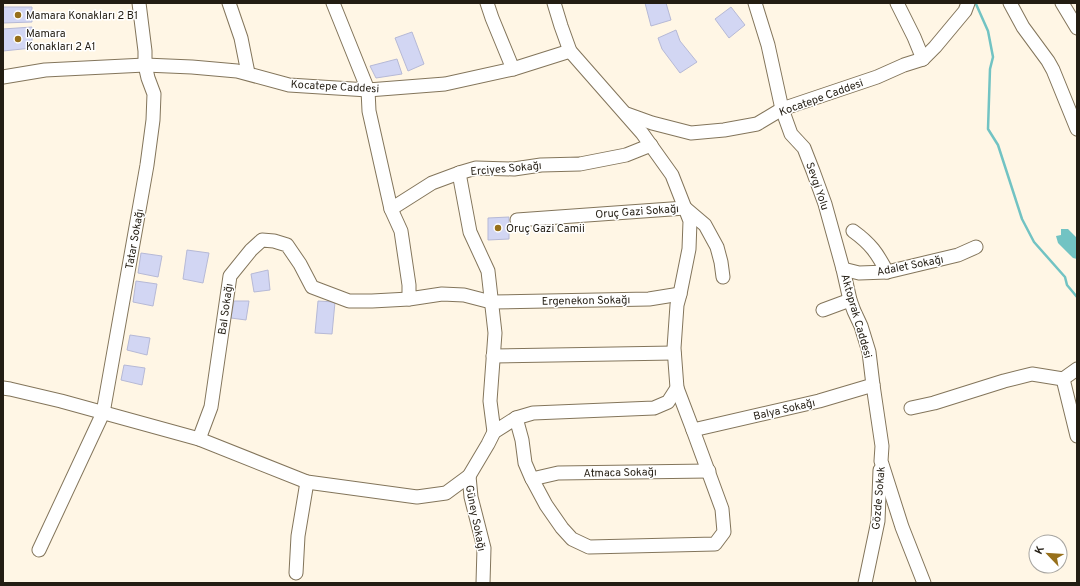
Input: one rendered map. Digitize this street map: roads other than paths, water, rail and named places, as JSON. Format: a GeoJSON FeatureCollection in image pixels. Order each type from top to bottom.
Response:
{"type":"FeatureCollection","features":[{"type":"Feature","properties":{"kind":"street","name":"Tatar Sokağı"},"geometry":{"type":"LineString","coordinates":[[39,550],[103,413],[147,165],[153,120],[154,94],[145,65],[145,51],[139,3]]}},
{"type":"Feature","properties":{"kind":"street"},"geometry":{"type":"LineString","coordinates":[[229,3],[241,38],[248,73]]}},
{"type":"Feature","properties":{"kind":"street"},"geometry":{"type":"LineString","coordinates":[[333,3],[368,90],[369,111],[391,209],[401,231],[409,285],[409,299]]}},
{"type":"Feature","properties":{"kind":"street"},"geometry":{"type":"LineString","coordinates":[[478,3],[487,3],[513,69]]}},
{"type":"Feature","properties":{"kind":"street"},"geometry":{"type":"LineString","coordinates":[[516,418],[522,440],[525,463],[532,479],[546,505],[562,528],[572,539],[589,547],[716,544],[724,532],[722,510],[709,471],[677,388],[674,348],[677,305],[689,249],[690,221],[672,175],[651,145],[570,51],[554,3]]}},
{"type":"Feature","properties":{"kind":"street"},"geometry":{"type":"LineString","coordinates":[[897,3],[923,59]]}},
{"type":"Feature","properties":{"kind":"street","name":"Kocatepe Caddesi"},"geometry":{"type":"LineString","coordinates":[[625,114],[691,133],[724,130],[757,124],[782,109],[877,77],[904,65],[923,59],[960,17],[968,3]]}},
{"type":"Feature","properties":{"kind":"street"},"geometry":{"type":"LineString","coordinates":[[1010,3],[1023,27],[1053,70],[1077,129]]}},
{"type":"Feature","properties":{"kind":"street"},"geometry":{"type":"LineString","coordinates":[[1062,3],[1077,28]]}},
{"type":"Feature","properties":{"kind":"street","name":"Sevgi Yolu"},"geometry":{"type":"LineString","coordinates":[[759,4],[782,109],[791,134],[804,148],[811,165],[825,204],[843,269]]}},
{"type":"Feature","properties":{"kind":"street","name":"Kocatepe Caddesi"},"geometry":{"type":"LineString","coordinates":[[3,77],[45,70],[145,65],[237,71],[289,85],[368,90],[445,84],[513,69],[570,51]]}},
{"type":"Feature","properties":{"kind":"street","name":"Erciyes Sokağı"},"geometry":{"type":"LineString","coordinates":[[391,209],[432,183],[476,168],[514,169],[541,165],[580,164],[626,155],[651,145]]}},
{"type":"Feature","properties":{"kind":"street"},"geometry":{"type":"LineString","coordinates":[[459,173],[470,232],[488,271],[495,333],[490,401],[494,432]]}},
{"type":"Feature","properties":{"kind":"street"},"geometry":{"type":"LineString","coordinates":[[685,208],[704,225],[717,247],[723,277]]}},
{"type":"Feature","properties":{"kind":"street","name":"Oruç Gazi Sokağı"},"geometry":{"type":"LineString","coordinates":[[517,220],[685,208]]}},
{"type":"Feature","properties":{"kind":"street"},"geometry":{"type":"LineString","coordinates":[[853,231],[866,240],[878,254],[887,272]]}},
{"type":"Feature","properties":{"kind":"street","name":"Bal Sokağı"},"geometry":{"type":"LineString","coordinates":[[199,439],[211,407],[230,276],[251,250],[262,240],[274,241],[287,245],[300,264],[312,287]]}},
{"type":"Feature","properties":{"kind":"street","name":"Adalet Sokağı"},"geometry":{"type":"LineString","coordinates":[[843,269],[859,273],[887,272],[958,255],[976,248]]}},
{"type":"Feature","properties":{"kind":"street","name":"Aktoprak Caddesi"},"geometry":{"type":"LineString","coordinates":[[843,269],[850,300],[861,326],[869,352],[877,410]]}},
{"type":"Feature","properties":{"kind":"street","name":"Ergenekon Sokağı"},"geometry":{"type":"LineString","coordinates":[[312,287],[349,301],[409,299],[442,294],[464,295],[491,302],[649,299],[680,294]]}},
{"type":"Feature","properties":{"kind":"street"},"geometry":{"type":"LineString","coordinates":[[823,310],[850,300]]}},
{"type":"Feature","properties":{"kind":"street"},"geometry":{"type":"LineString","coordinates":[[493,356],[674,353]]}},
{"type":"Feature","properties":{"kind":"street"},"geometry":{"type":"LineString","coordinates":[[912,408],[1032,374],[1063,379],[1077,369]]}},
{"type":"Feature","properties":{"kind":"street"},"geometry":{"type":"LineString","coordinates":[[1063,379],[1077,436]]}},
{"type":"Feature","properties":{"kind":"street","name":"Balya Sokağı"},"geometry":{"type":"LineString","coordinates":[[693,430],[819,401],[873,385]]}},
{"type":"Feature","properties":{"kind":"street"},"geometry":{"type":"LineString","coordinates":[[3,388],[61,401],[199,439],[307,482],[417,497],[446,493],[468,476],[494,432],[516,418],[533,413],[654,408],[668,402],[677,388]]}},
{"type":"Feature","properties":{"kind":"street","name":"Gözde Sokak"},"geometry":{"type":"LineString","coordinates":[[865,583],[878,521],[882,446],[877,410]]}},
{"type":"Feature","properties":{"kind":"street"},"geometry":{"type":"LineString","coordinates":[[881,461],[902,527],[924,583]]}},
{"type":"Feature","properties":{"kind":"street","name":"Atmaca Sokağı"},"geometry":{"type":"LineString","coordinates":[[532,479],[558,473],[709,471]]}},
{"type":"Feature","properties":{"kind":"street","name":"Güney Sokağı"},"geometry":{"type":"LineString","coordinates":[[468,476],[471,497],[484,548],[483,583]]}},
{"type":"Feature","properties":{"kind":"street"},"geometry":{"type":"LineString","coordinates":[[296,573],[298,536],[307,482]]}},
{"type":"Feature","properties":{"kind":"water"},"geometry":{"type":"Polygon","coordinates":[[[1061,229],[1068,229],[1077,238],[1077,259],[1073,258],[1058,243],[1056,236],[1061,235],[1061,229]]]}},
{"type":"Feature","properties":{"kind":"waterway"},"geometry":{"type":"LineString","coordinates":[[976,4],[988,31],[993,57],[990,69],[988,129],[998,145],[1022,219],[1034,242],[1065,277],[1067,285],[1077,297]]}},
{"type":"Feature","properties":{"kind":"place","name":"Mamara Konakları 2 B1"},"geometry":{"type":"Point","coordinates":[18,15]}},
{"type":"Feature","properties":{"kind":"place","name":"Mamara Konakları 2 A1"},"geometry":{"type":"Point","coordinates":[18,39]}},
{"type":"Feature","properties":{"kind":"place","name":"Oruç Gazi Camii"},"geometry":{"type":"Point","coordinates":[498,228]}}]}
